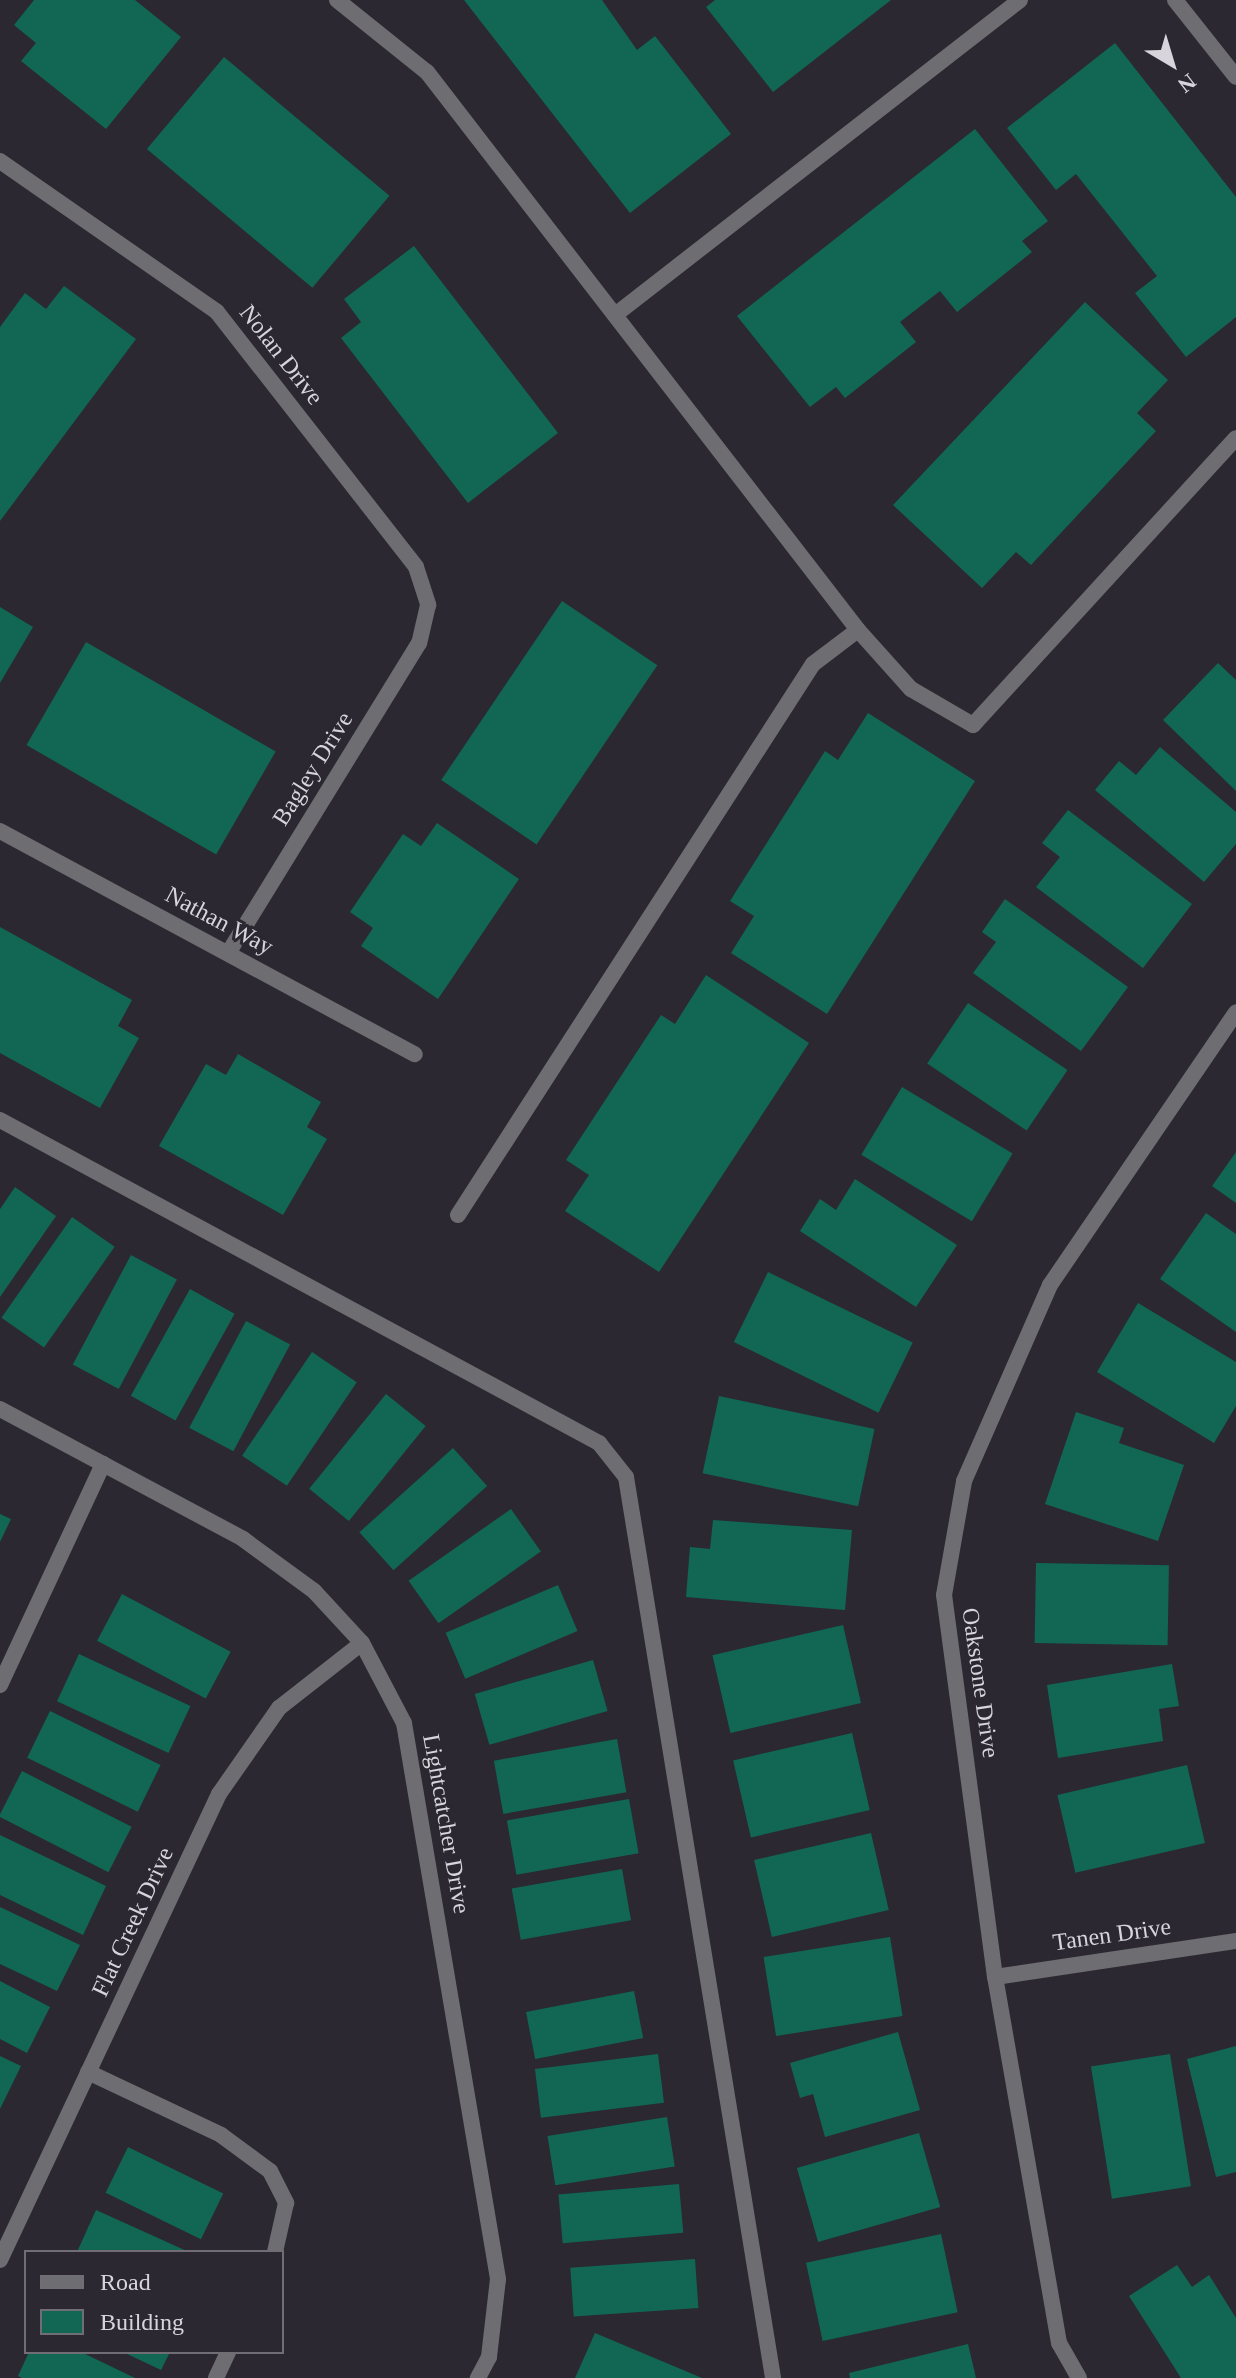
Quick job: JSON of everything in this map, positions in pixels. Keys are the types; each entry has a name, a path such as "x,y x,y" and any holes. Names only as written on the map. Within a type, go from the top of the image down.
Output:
{"street":[{"path":"337,0 427,72 858,630 911,689 973,725 1236,438"},
{"path":"615,315 1020,0"},
{"path":"1175,0 1236,77"},
{"name":"Nolan Drive","path":"1,163 217,312 416,567 428,605"},
{"name":"Bagley Drive","path":"228,953 419,643 428,605"},
{"path":"458,1215 813,664 858,630"},
{"name":"Nathan Way","path":"0,831 415,1054"},
{"name":"Oakstone Drive","path":"1079,2378 1059,2343 995,1977 944,1595 964,1481 1050,1285 1236,1012"},
{"path":"0,1120 599,1443 626,1477 773,2378"},
{"name":"Lightcatcher Drive","path":"0,1409 243,1539 314,1591 362,1643 404,1723 498,2279 489,2357 478,2378"},
{"path":"0,1685 103,1464"},
{"name":"Flat Creek Drive","path":"0,2260 219,1794 279,1708 362,1643"},
{"name":"Tanen Drive","path":"995,1977 1236,1941"},
{"path":"88,2072 221,2135 270,2171 286,2203 275,2250"},
{"path":"216,2378 227,2354"}],"building":[{"path":"34,0 135,0 181,37 106,129 21,61 36,43 14,25"},
{"path":"464,0 602,0 637,50 655,36 731,134 630,213"},
{"path":"715,0 891,0 773,92 706,7"},
{"path":"1115,43 1236,197 1236,317 1186,357 1135,293 1157,276 1076,174 1056,190 1007,128"},
{"path":"224,57 389,196 312,288 147,149"},
{"path":"975,129 1048,221 1022,241 1032,252 957,312 940,291 900,322 916,342 845,398 836,387 810,407 737,316"},
{"path":"414,246 558,433 468,503 341,338 361,322 344,299"},
{"path":"64,286 136,339 0,521 0,327 25,293 46,309"},
{"path":"1085,302 1168,380 1137,413 1156,431 1031,565 1016,552 982,588 893,505"},
{"path":"562,601 657,665 537,844 441,780"},
{"path":"0,607 33,627 0,683"},
{"path":"86,642 276,752 216,855 26,745"},
{"path":"1218,663 1236,680 1236,791 1163,720"},
{"path":"868,713 975,781 827,1014 731,953 754,916 730,901 825,751 838,760"},
{"path":"1160,747 1236,812 1236,844 1204,882 1095,790 1119,761 1136,775"},
{"path":"1068,810 1192,904 1143,968 1036,887 1060,857 1042,843"},
{"path":"437,823 519,879 438,999 361,946 373,928 350,912 403,834 421,846"},
{"path":"1005,899 1128,987 1081,1051 973,973 996,942 982,932"},
{"path":"0,927 132,1000 118,1026 139,1038 100,1108 0,1053"},
{"path":"706,975 809,1043 659,1272 565,1211 589,1175 566,1160 661,1015 675,1024"},
{"path":"968,1003 1067,1070 1027,1131 927,1064"},
{"path":"238,1054 321,1102 307,1127 327,1139 283,1215 159,1146 206,1064 226,1075"},
{"path":"902,1087 1013,1153 972,1221 861,1155"},
{"path":"1236,1152 1236,1203 1212,1186"},
{"path":"855,1179 957,1245 916,1307 800,1231 820,1199 836,1210"},
{"path":"15,1187 56,1216 0,1297 0,1209"},
{"path":"1206,1213 1236,1234 1236,1332 1160,1279"},
{"path":"72,1217 115,1247 44,1348 1,1318"},
{"path":"131,1255 177,1279 119,1389 73,1364"},
{"path":"768,1272 913,1343 879,1413 734,1342"},
{"path":"190,1289 235,1314 175,1420 131,1396"},
{"path":"1138,1303 1236,1362 1236,1406 1214,1443 1097,1372"},
{"path":"246,1321 290,1344 233,1451 189,1428"},
{"path":"312,1352 357,1382 287,1486 242,1456"},
{"path":"386,1394 426,1426 349,1521 309,1489"},
{"path":"719,1396 875,1429 858,1506 703,1473"},
{"path":"1076,1412 1124,1428 1119,1443 1184,1465 1158,1541 1045,1504"},
{"path":"453,1448 487,1486 393,1570 359,1532"},
{"path":"511,1509 541,1552 438,1623 409,1581"},
{"path":"0,1514 11,1519 0,1542"},
{"path":"713,1520 852,1530 845,1610 686,1597 690,1547 710,1549"},
{"path":"1036,1563 1169,1565 1168,1645 1035,1643"},
{"path":"558,1585 578,1631 465,1679 446,1633"},
{"path":"122,1594 231,1652 206,1699 97,1641"},
{"path":"843,1625 861,1703 730,1733 712,1655"},
{"path":"79,1654 190,1706 168,1753 57,1701"},
{"path":"593,1660 608,1711 489,1745 475,1694"},
{"path":"1172,1664 1179,1706 1159,1709 1163,1741 1058,1758 1047,1685"},
{"path":"50,1711 161,1765 138,1812 27,1758"},
{"path":"852,1733 870,1810 751,1837 733,1760"},
{"path":"617,1739 626,1792 503,1814 494,1761"},
{"path":"1187,1765 1205,1843 1075,1873 1057,1795"},
{"path":"22,1771 132,1827 108,1872 0,1817"},
{"path":"629,1799 639,1853 516,1875 507,1821"},
{"path":"871,1833 889,1910 772,1937 754,1860"},
{"path":"0,1835 106,1886 83,1935 0,1895"},
{"path":"622,1869 631,1920 521,1940 512,1888"},
{"path":"0,1907 80,1945 57,1991 0,1964"},
{"path":"890,1937 903,2016 776,2036 764,1957"},
{"path":"0,1981 50,2007 27,2053 0,2039"},
{"path":"634,1991 643,2038 535,2059 526,2012"},
{"path":"898,2032 920,2110 825,2137 813,2094 800,2098 790,2063"},
{"path":"1236,2046 1236,2172 1216,2177 1187,2059"},
{"path":"658,2054 664,2103 541,2118 535,2069"},
{"path":"1170,2054 1191,2186 1112,2199 1091,2067"},
{"path":"0,2056 21,2066 0,2109"},
{"path":"667,2117 675,2166 555,2185 547,2136"},
{"path":"919,2133 940,2207 818,2242 797,2168"},
{"path":"128,2147 223,2193 201,2239 106,2193"},
{"path":"679,2184 683,2233 563,2243 558,2195"},
{"path":"96,2210 185,2250 78,2250"},
{"path":"941,2234 958,2312 823,2341 806,2263"},
{"path":"695,2259 698,2308 574,2317 570,2268"},
{"path":"1177,2265 1192,2287 1209,2275 1236,2318 1236,2378 1181,2378 1129,2296"},
{"path":"595,2333 702,2378 575,2378"},
{"path":"968,2344 976,2378 850,2378 849,2373"},
{"path":"28,2354 85,2354 135,2378 22,2378 18,2376"},
{"path":"127,2354 169,2354 161,2370"}]}
